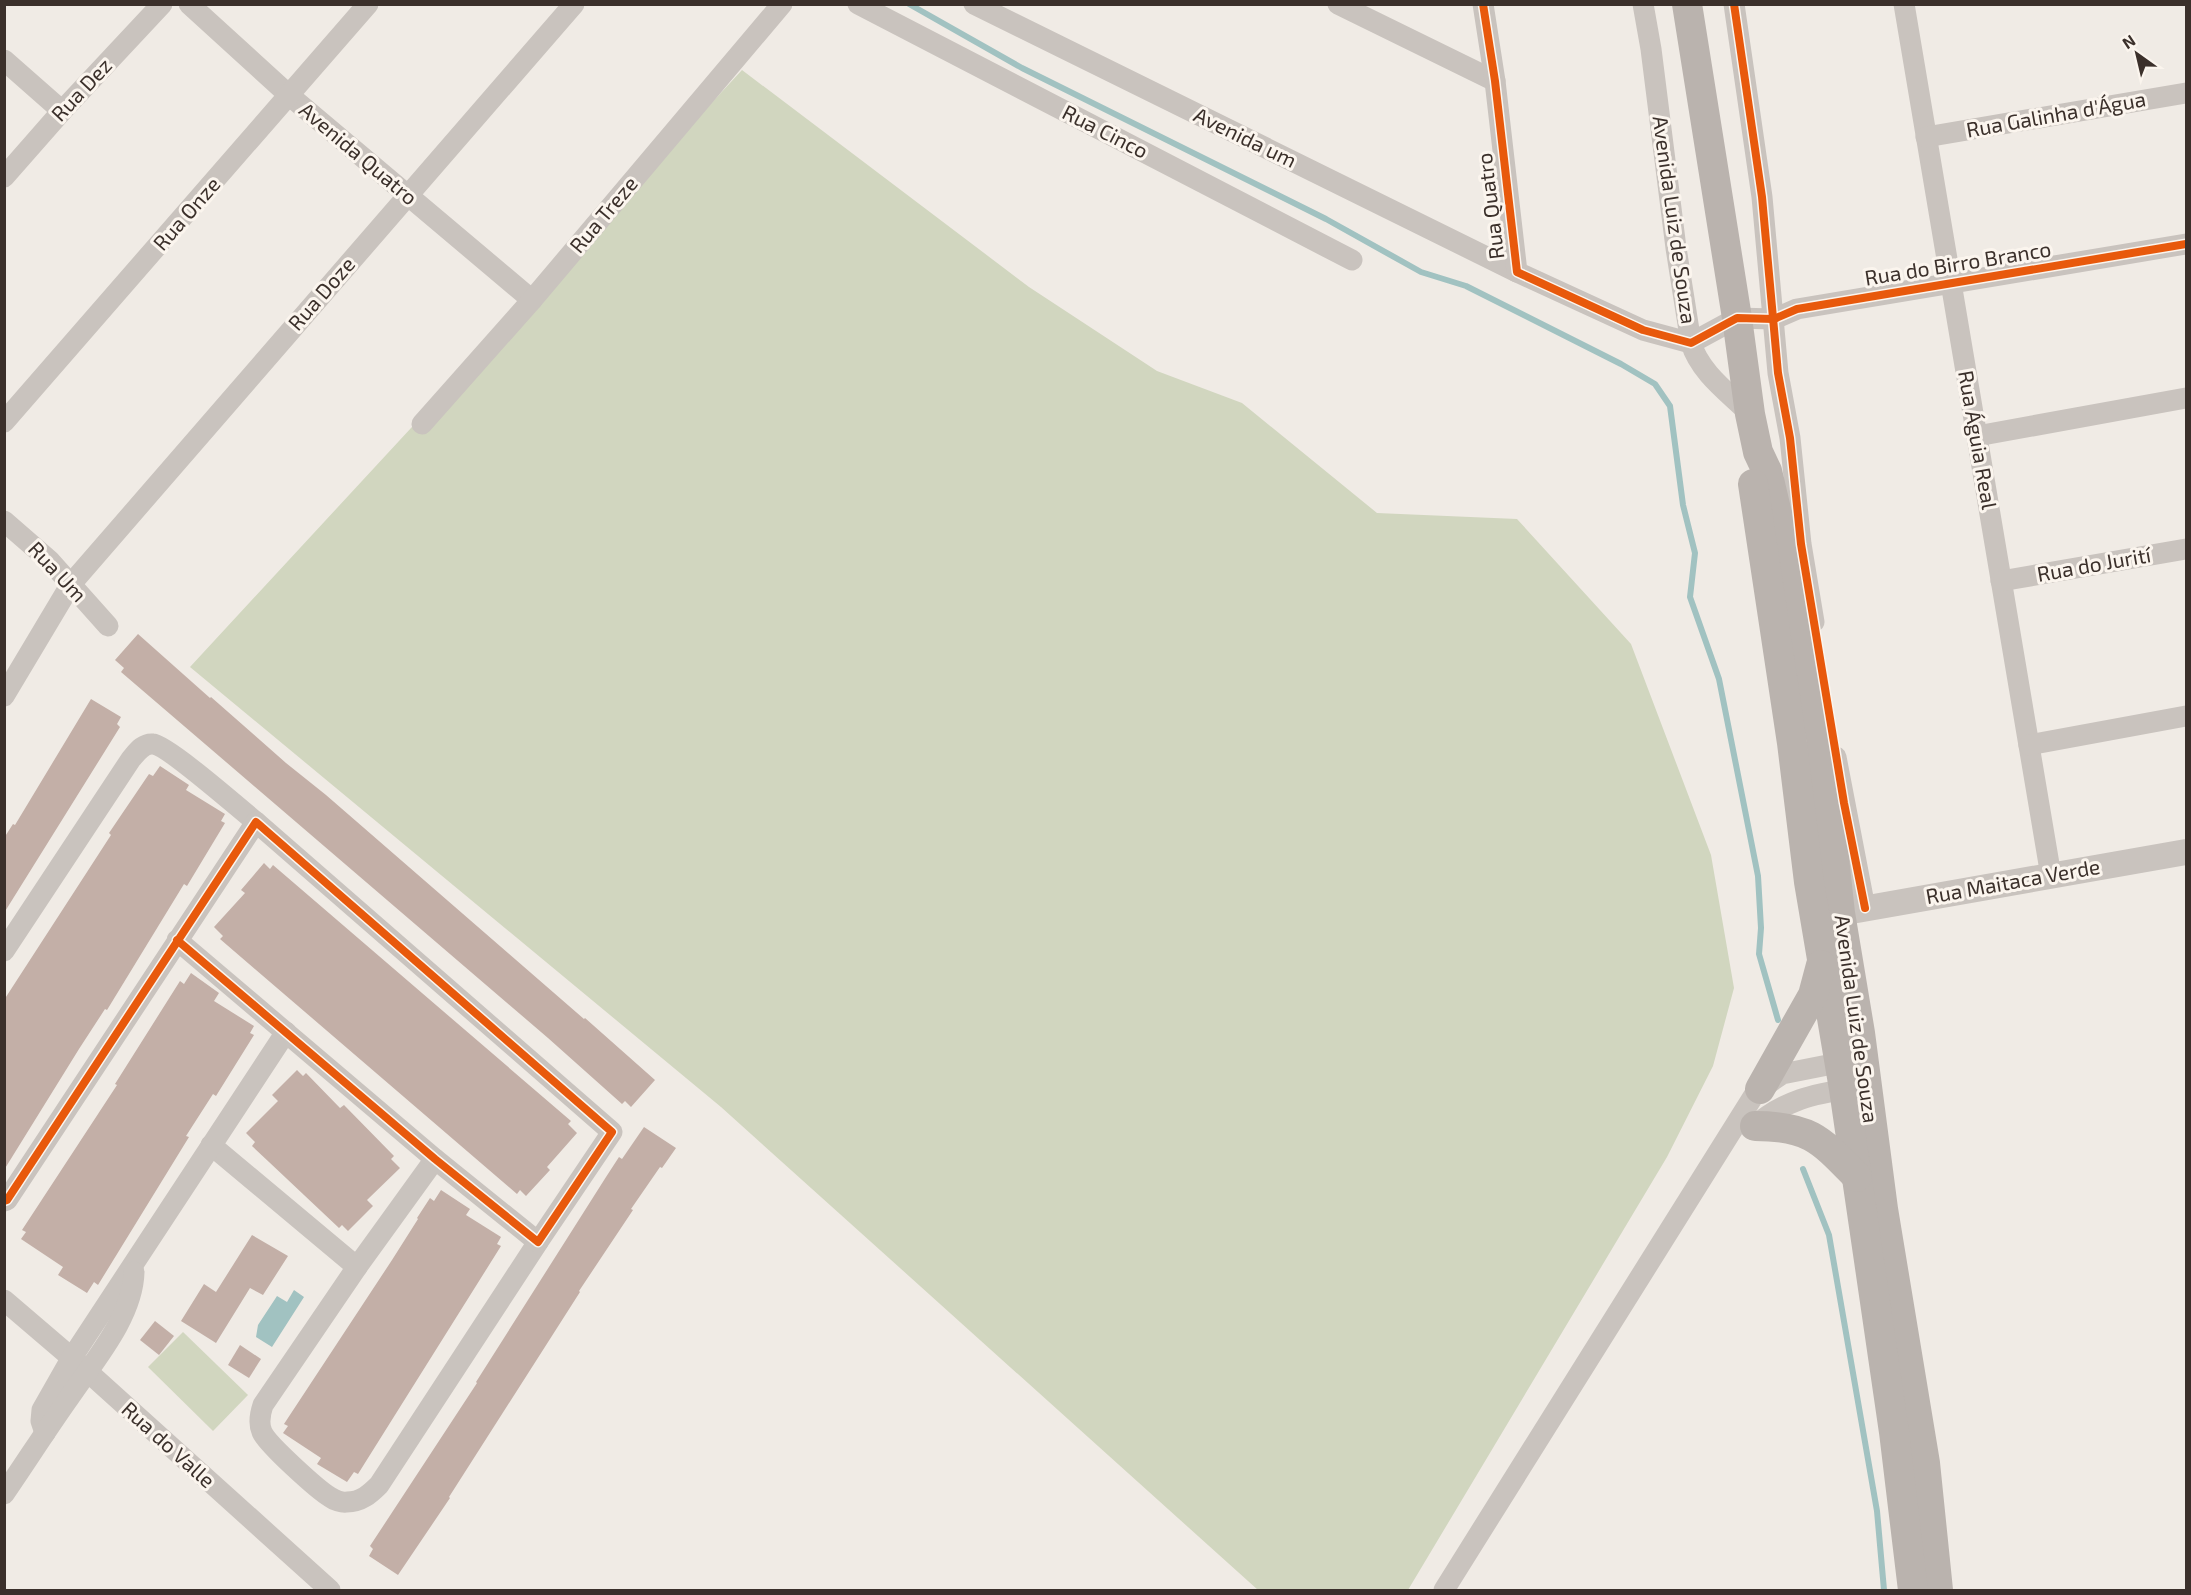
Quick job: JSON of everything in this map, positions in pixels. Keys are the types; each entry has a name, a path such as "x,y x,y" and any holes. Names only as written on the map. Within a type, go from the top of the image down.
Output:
{"main road":[{"name":"Avenida Luiz de Souza","path":"1687,4 1750,414 1758,452 1767,471 1808,656 1852,910 1853,1074 1857,1177 1894,1432 1913,1590"},
{"name":"Avenida Luiz de Souza","path":"1758,452 1753,475 1756,504 1792,743 1809,882 1823,957 1853,1074 1883,1209 1925,1463 1938,1590"},
{"path":"1760,1089 1813,995 1823,957"},
{"path":"1755,1126 1789,1128 1815,1137 1824,1143 1857,1177"}],"street":[{"name":"Rua Dez","path":"4,177 162,4"},
{"name":"Avenida Quatro","path":"189,4 290,96 531,300"},
{"name":"Rua Onze","path":"4,422 368,4"},
{"name":"Rua Doze","path":"4,696 71,584 574,4"},
{"name":"Rua Treze","path":"422,424 531,300 782,4"},
{"name":"Rua Cinco","path":"858,4 1352,260"},
{"name":"Avenida um","path":"974,4 1000,10 1516,272"},
{"path":"1338,4 1495,81"},
{"name":"Rua Quatro","path":"1483,4 1495,81 1516,272 1643,330 1691,343"},
{"name":"Avenida Luiz de Souza","path":"1643,4 1691,343 1696,356 1711,376 1750,414"},
{"path":"1734,4 1762,197 1779,373 1790,438 1801,544 1844,803 1852,910"},
{"name":"Rua Águia Real","path":"1904,4 2051,876"},
{"path":"4,60 62,111"},
{"name":"Rua Galinha d'Água","path":"1926,137 2187,93"},
{"name":"Rua do Birro Branco","path":"1737,318 1774,318 1797,309 2187,244"},
{"path":"1691,343 1737,318"},
{"path":"1977,436 2187,398"},
{"name":"Rua Um","path":"4,521 50,561 108,626"},
{"name":"Rua do Jurití","path":"2001,581 2187,549"},
{"path":"2029,745 2187,716"},
{"path":"4,951 131,759 142,746 154,744 171,753 256,822 612,1132 379,1485 369,1496 345,1503 330,1497 269,1444 261,1432 259,1421 262,1405 435,1159"},
{"path":"4,1201 256,822"},
{"name":"Rua Maitaca Verde","path":"1852,910 2187,852"},
{"path":"177,940 435,1159 538,1242"},
{"path":"4,1494 45,1433 79,1365 105,1346 127,1306 134,1286 134,1265 286,1032"},
{"path":"1444,1590 1669,1233 1739,1116 1760,1089 1782,1074 1853,1074"},
{"path":"1696,1186 1755,1126 1779,1108 1853,1074"},
{"path":"211,1145 357,1267"},
{"name":"Rua do Valle","path":"4,1300 330,1590"}],"green space":[{"path":"742,70 1029,287 1157,371 1242,403 1377,513 1517,519 1631,644 1711,855 1734,988 1713,1066 1667,1157 1408,1590 1258,1590 721,1107 190,667"},
{"path":"183,1332 248,1395 213,1431 148,1367"}],"water":[{"path":"294,1290 304,1297 272,1347 256,1337 258,1325 277,1296 287,1302"}],"building":[{"path":"138,634 655,1080 631,1107 625,1101 622,1104 121,672 124,668 115,660"},
{"path":"91,699 121,717 117,724 120,727 4,913 4,838 13,824 15,825"},
{"path":"160,766 189,785 186,790 225,814 221,821 225,823 187,886 184,884 107,1010 105,1009 79,1049 4,1170 4,1000 111,835 109,833 149,774 153,776"},
{"path":"264,863 270,869 273,865 571,1121 568,1124 577,1133 547,1167 550,1170 526,1196 520,1190 517,1194 220,939 223,936 214,927 245,893 241,890"},
{"path":"191,973 219,993 214,1001 254,1026 250,1033 254,1035 216,1096 213,1094 186,1136 189,1137 98,1285 94,1282 87,1293 58,1275 63,1267 21,1239 26,1232 22,1230 117,1085 115,1084 180,981 184,984"},
{"path":"297,1070 303,1076 306,1073 340,1108 344,1105 394,1156 391,1159 400,1168 367,1200 373,1206 348,1231 342,1225 339,1228 252,1146 255,1142 246,1133 278,1101 272,1095"},
{"path":"644,1127 676,1148 631,1209 633,1210 579,1291 450,1498 398,1575 369,1556 373,1549 370,1546 477,1383 619,1157 622,1159"},
{"path":"441,1190 470,1209 466,1215 501,1237 497,1244 501,1246 358,1474 354,1472 347,1482 317,1464 321,1458 283,1433 288,1426 284,1424 430,1198 434,1201"},
{"path":"252,1235 288,1256 263,1295 250,1288 216,1343 181,1321 204,1284 216,1292"},
{"path":"155,1321 174,1336 159,1355 140,1340"},
{"path":"240,1345 261,1359 249,1378 228,1365"}],"waterway":[{"path":"909,4 1022,68 1326,219 1421,272 1466,286 1621,364 1655,384 1670,406 1683,505 1695,553 1690,597 1719,679 1758,876 1761,928 1759,954 1778,1020"},
{"path":"1803,1169 1829,1235 1877,1511 1884,1590"}],"cycle path":[{"path":"1483,4 1495,81 1517,272 1643,330 1691,343 1737,318 1774,319 1797,309 2186,244"},
{"path":"1734,4 1762,197 1778,373 1790,438 1801,544 1844,803 1865,908"},
{"path":"4,1201 7,1200 256,822 612,1132 538,1242 435,1159 177,940"}]}
